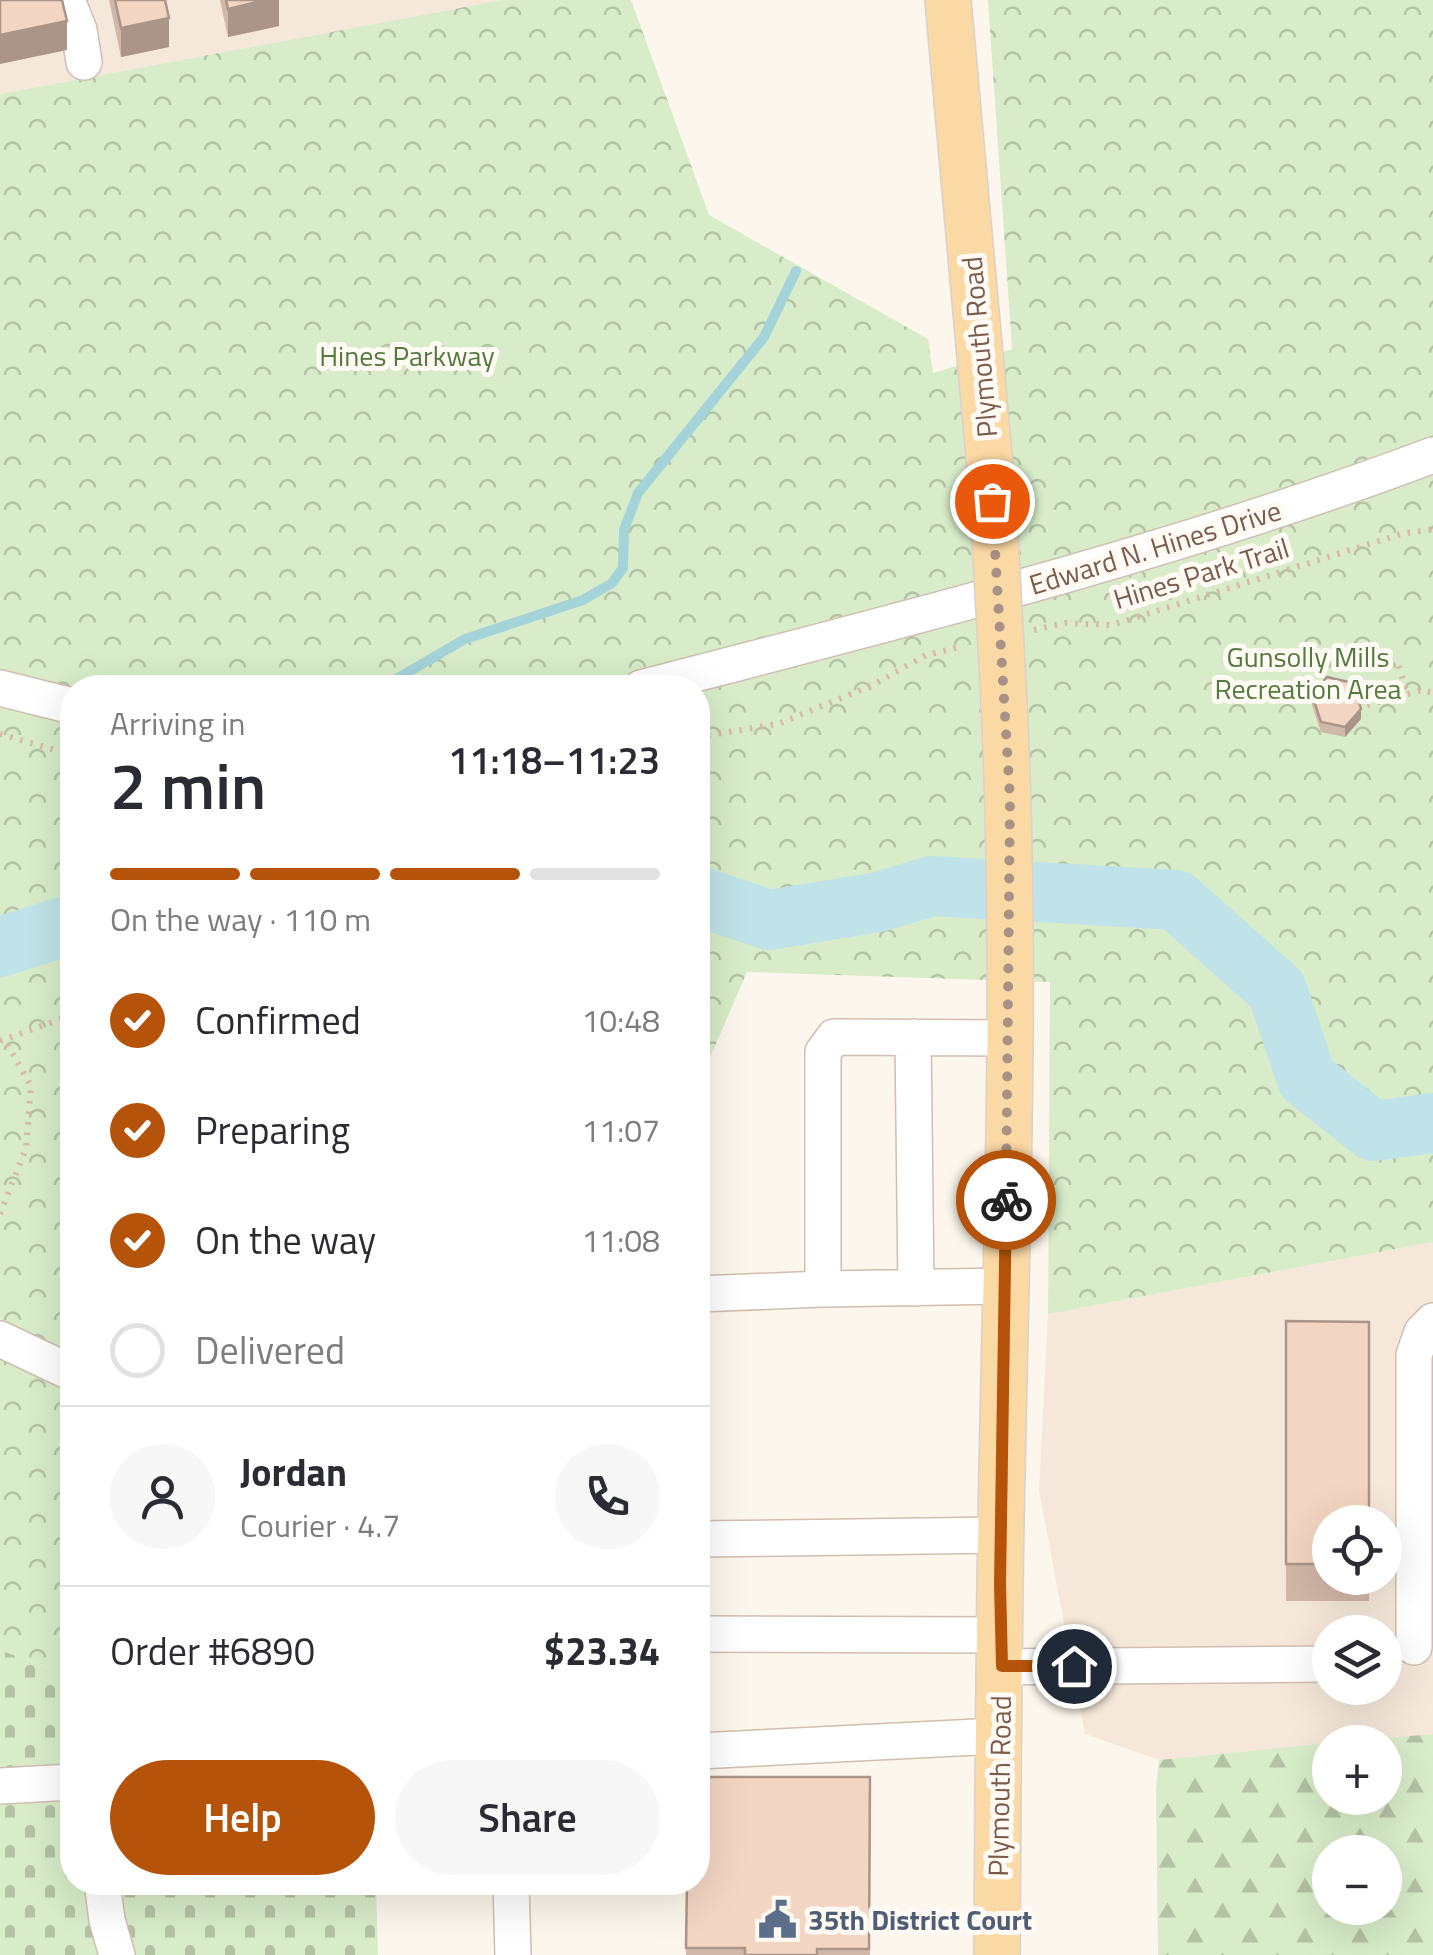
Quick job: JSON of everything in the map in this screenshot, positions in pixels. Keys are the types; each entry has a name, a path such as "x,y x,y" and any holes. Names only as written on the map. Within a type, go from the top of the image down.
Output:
{"main road":[{"name":"Plymouth Road","path":"948,0 992,501 1010,798 997,1955"}],"street":[{"path":"67,0 79,30 84,62"},
{"name":"Edward N. Hines Drive","path":"690,675 1062,578 1374,478 1433,455"},
{"path":"0,688 60,703"},
{"path":"822,1289 823,1052 834,1037 913,1038 1009,1021"},
{"path":"913,1038 916,1288"},
{"path":"710,1294 1005,1286"},
{"path":"1410,1651 1414,1356 1422,1332 1433,1322"},
{"path":"0,1339 60,1367"},
{"path":"710,1539 1000,1535"},
{"path":"710,1635 1312,1663"},
{"path":"710,1756 734,1765 839,1744 997,1736"},
{"path":"839,1744 840,1779"},
{"path":"0,1786 60,1783"},
{"path":"104,1895 117,1955"},
{"path":"511,1895 513,1955"}],"path":[{"name":"Hines Park Trail","path":"1030,631 1065,623 1112,625 1401,534 1433,529"},
{"path":"710,735 778,724 873,685 926,655 978,643"},
{"path":"1399,666 1408,694"},
{"path":"1357,708 1422,690 1433,693"},
{"path":"0,734 60,752"},
{"path":"0,1214 26,1148 31,1086 2,1040 60,1019"}],"shaded area":[{"path":"0,0 502,0 0,94"},
{"path":"1433,1242 1433,1734 1402,1737 1402,1725 1312,1725 1312,1745 1159,1760 1085,1734 1039,1491 1048,1314"}],"green space":[{"name":"Hines Parkway","path":"502,0 631,0 709,215 928,339 933,373 1012,349 988,0 1433,0 1433,1242 1048,1314 1050,982 747,972 710,1057 710,675 60,675 60,1672 0,1650 0,94"},
{"path":"0,1650 60,1672 60,1895 376,1895 378,1955 0,1955"},
{"path":"1433,1734 1433,1955 1158,1955 1159,1760 1312,1745 1312,1815 1402,1815 1402,1737"}],"building":[{"path":"0,0 62,0 67,21 0,35"},
{"path":"115,0 165,0 169,18 121,28"},
{"path":"226,0 266,0 228,9"},
{"path":"1327,677 1353,683 1361,709 1345,727 1321,722 1312,695"},
{"path":"1286,1321 1369,1322 1369,1505 1312,1505 1312,1564 1286,1564"},
{"name":"35th District Court","path":"710,1777 870,1777 869,1949 817,1949 817,1955 745,1955 745,1948 686,1948 687,1895 710,1895"}],"waterway":[{"path":"403,675 465,639 583,600 612,583 623,568 624,530 638,493 764,337 796,271"},
{"path":"710,900 769,920 878,902 932,886 1176,900 1277,990 1307,1079 1373,1131 1433,1123"},
{"path":"0,947 60,928"}],"way so far":[{"path":"992,501 1010,798 1006,1200"}],"place":[{"name":"35th District Court","path":"778,1919"}],"route":[{"path":"1006,1200 1002,1666 1074,1666"}],"park label":[{"name":"Gunsolly Mills Recreation Area","path":"1308,672"}]}
